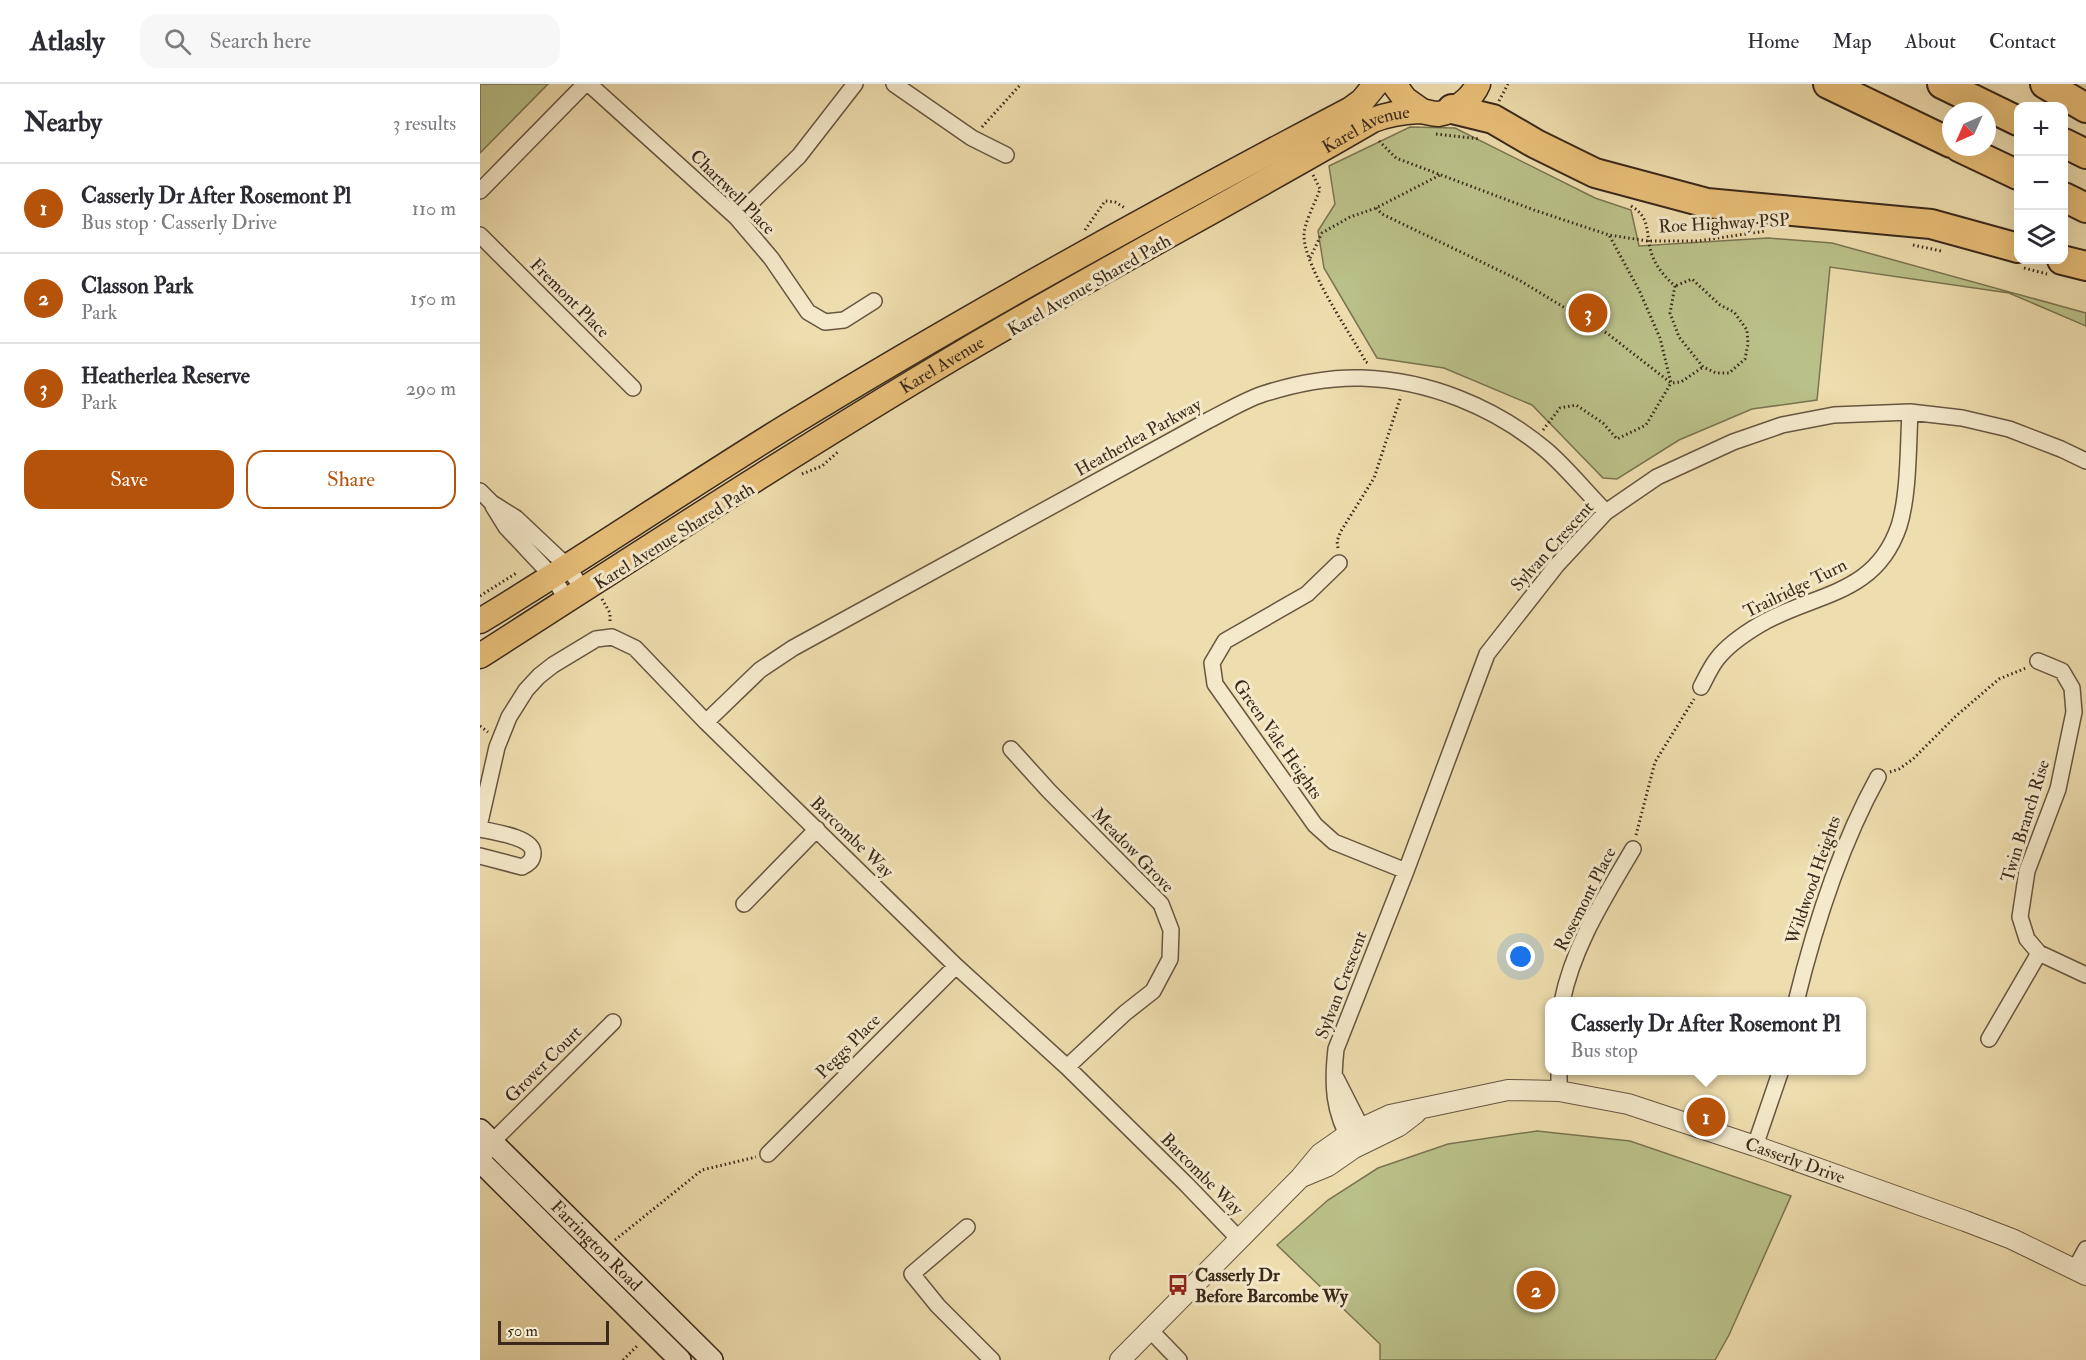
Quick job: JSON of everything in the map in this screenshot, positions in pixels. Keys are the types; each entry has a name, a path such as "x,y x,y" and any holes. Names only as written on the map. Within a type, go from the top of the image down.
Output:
{"highway":[{"path":"1828,84 1942,139"},
{"path":"1942,84 2014,119"},
{"path":"2045,84 2086,108"},
{"path":"1452,109 1493,119 1536,144 1595,172 1707,203 1931,224 2014,256"},
{"path":"2068,145 2086,154"},
{"path":"1978,156 2014,174"},
{"path":"2068,199 2086,208"},
{"path":"2057,268 2086,266"}],"main road":[{"name":"Karel Avenue","path":"480,621 789,425 1005,296 1351,108 1362,101 1376,84"},
{"name":"Karel Avenue","path":"1394,84 1405,99 1422,111"},
{"path":"1452,109 1470,96 1478,84"},
{"name":"Karel Avenue","path":"480,656 584,596 832,443 1013,323 1148,246 1276,177 1373,120 1388,114 1422,111 1438,114 1452,109"},
{"path":"721,468 749,464 811,426 832,443"},
{"name":"Farrington Road","path":"486,1136 712,1360"},
{"name":"Farrington Road","path":"481,1162 680,1360"}],"street":[{"path":"480,191 587,84"},
{"name":"Chartwell Place","path":"587,84 736,217 771,258 808,312 825,322 844,320 874,301"},
{"path":"736,217 799,156 855,84"},
{"path":"894,84 972,138 1006,155"},
{"name":"Fremont Place","path":"480,235 633,388"},
{"name":"Heatherlea Parkway","path":"706,722 760,670 793,648 1209,420 1261,395 1311,382 1361,378 1406,383 1468,401 1509,422 1547,451 1606,512"},
{"name":"Sylvan Crescent","path":"1358,1138 1334,1100 1333,1073 1336,1049 1407,871 1487,654 1556,566 1606,512 1657,477 1733,441 1782,425 1834,415 1910,412 1962,418 2010,429 2086,461"},
{"name":"Trailridge Turn","path":"1701,687 1717,659 1736,641 1759,625 1834,594 1854,583 1875,566 1890,545 1899,526 1904,505 1910,412"},
{"path":"480,491 492,503 506,527 560,572 584,596"},
{"name":"Green Vale Heights","path":"1339,563 1307,594 1225,641 1212,663 1215,684 1315,825 1334,842 1407,871"},
{"path":"480,822 497,747 509,717 526,690 553,665 596,639 612,637"},
{"name":"Barcombe Way","path":"612,637 635,648 706,722 956,966 1068,1067 1239,1239"},
{"name":"Twin Branch Rise","path":"2038,661 2062,671 2072,688 2074,712 2058,789 2027,871 2020,917 2027,939 2039,953"},
{"name":"Meadow Grove","path":"1011,749 1049,791 1161,904 1171,930 1170,959 1153,991 1125,1013 1068,1067"},
{"name":"Wildwood Heights","path":"1797,997 1810,944 1837,869 1857,816 1878,777"},
{"path":"480,829 526,841 532,847 534,855 530,863 522,867 480,856"},
{"path":"744,903 817,829"},
{"name":"Rosemont Place","path":"1563,997 1566,982 1582,940 1633,849"},
{"path":"1989,1039 2039,953 2086,975"},
{"name":"Peggs Place","path":"768,1154 956,966"},
{"name":"Grover Court","path":"481,1162 485,1153 486,1136 613,1022"},
{"path":"1559,1075 1559,1091"},
{"path":"1755,1146 1780,1075"},
{"name":"Casserly Drive","path":"1120,1360 1300,1178 1328,1166 1358,1138 1399,1126 1423,1108 1508,1090 1559,1091 1628,1104 1755,1146 1965,1221 2012,1239 2081,1272"},
{"path":"967,1227 912,1274 938,1306 992,1360"},
{"path":"2081,1272 2086,1249"},
{"path":"1150,1330 1179,1360"}],"path":[{"path":"972,138 1021,84"},
{"path":"1432,134 1486,140"},
{"path":"1371,141 1380,135"},
{"name":"Roe Highway PSP","path":"1379,141 1396,158 1533,210 1609,235 1648,240 1698,241 1772,230"},
{"path":"1304,181 1313,175 1320,189 1304,236 1317,278 1366,362 1377,368"},
{"path":"1310,258 1322,233 1350,217 1376,208 1440,175"},
{"path":"1376,208 1382,214 1519,280 1608,334 1671,383 1682,382 1703,367"},
{"path":"1534,441 1560,408 1576,405 1603,423 1617,439 1646,425 1671,383 1656,328 1639,290 1609,235"},
{"path":"1648,240 1653,258 1661,272 1675,286"},
{"path":"1912,245 1945,251"},
{"path":"2042,264 2057,268"},
{"path":"1692,279 1720,305 1734,312 1747,330 1748,344 1745,359 1729,373 1716,373 1703,367 1679,337 1670,312 1675,286 1692,279"},
{"path":"1339,563 1337,541 1347,520 1374,478 1406,383"},
{"path":"795,476 822,466 832,443"},
{"path":"480,596 518,572"},
{"path":"584,596 610,613 612,637"},
{"path":"1878,777 1899,769 1913,759 1956,716 2000,679 2018,673 2038,661"},
{"path":"1633,849 1655,762 1701,687"},
{"path":"614,1242 702,1170 768,1154"},
{"path":"623,1360 637,1346"}],"green space":[{"path":"480,84 548,84 480,153"},
{"path":"1410,127 1455,128 1595,198 1631,210 1639,246 1768,238 1832,243 2086,313 2086,326 2009,293 1830,267 1817,400 1752,409 1679,440 1617,479 1603,478 1532,405 1444,368 1377,358 1324,268 1318,231 1335,204 1329,166"},
{"path":"1537,1131 1630,1141 1791,1196 1729,1335 1715,1360 1380,1360 1380,1344 1277,1245 1328,1200 1378,1168 1448,1144"}],"place":[{"name":"Heatherlea Reserve","path":"1588,313"},
{"name":"Casserly Dr After Rosemont Pl","path":"1706,1117"},
{"name":"Casserly Dr Before Barcombe Wy","path":"1178,1285"},
{"name":"Classon Park","path":"1536,1290"}]}
